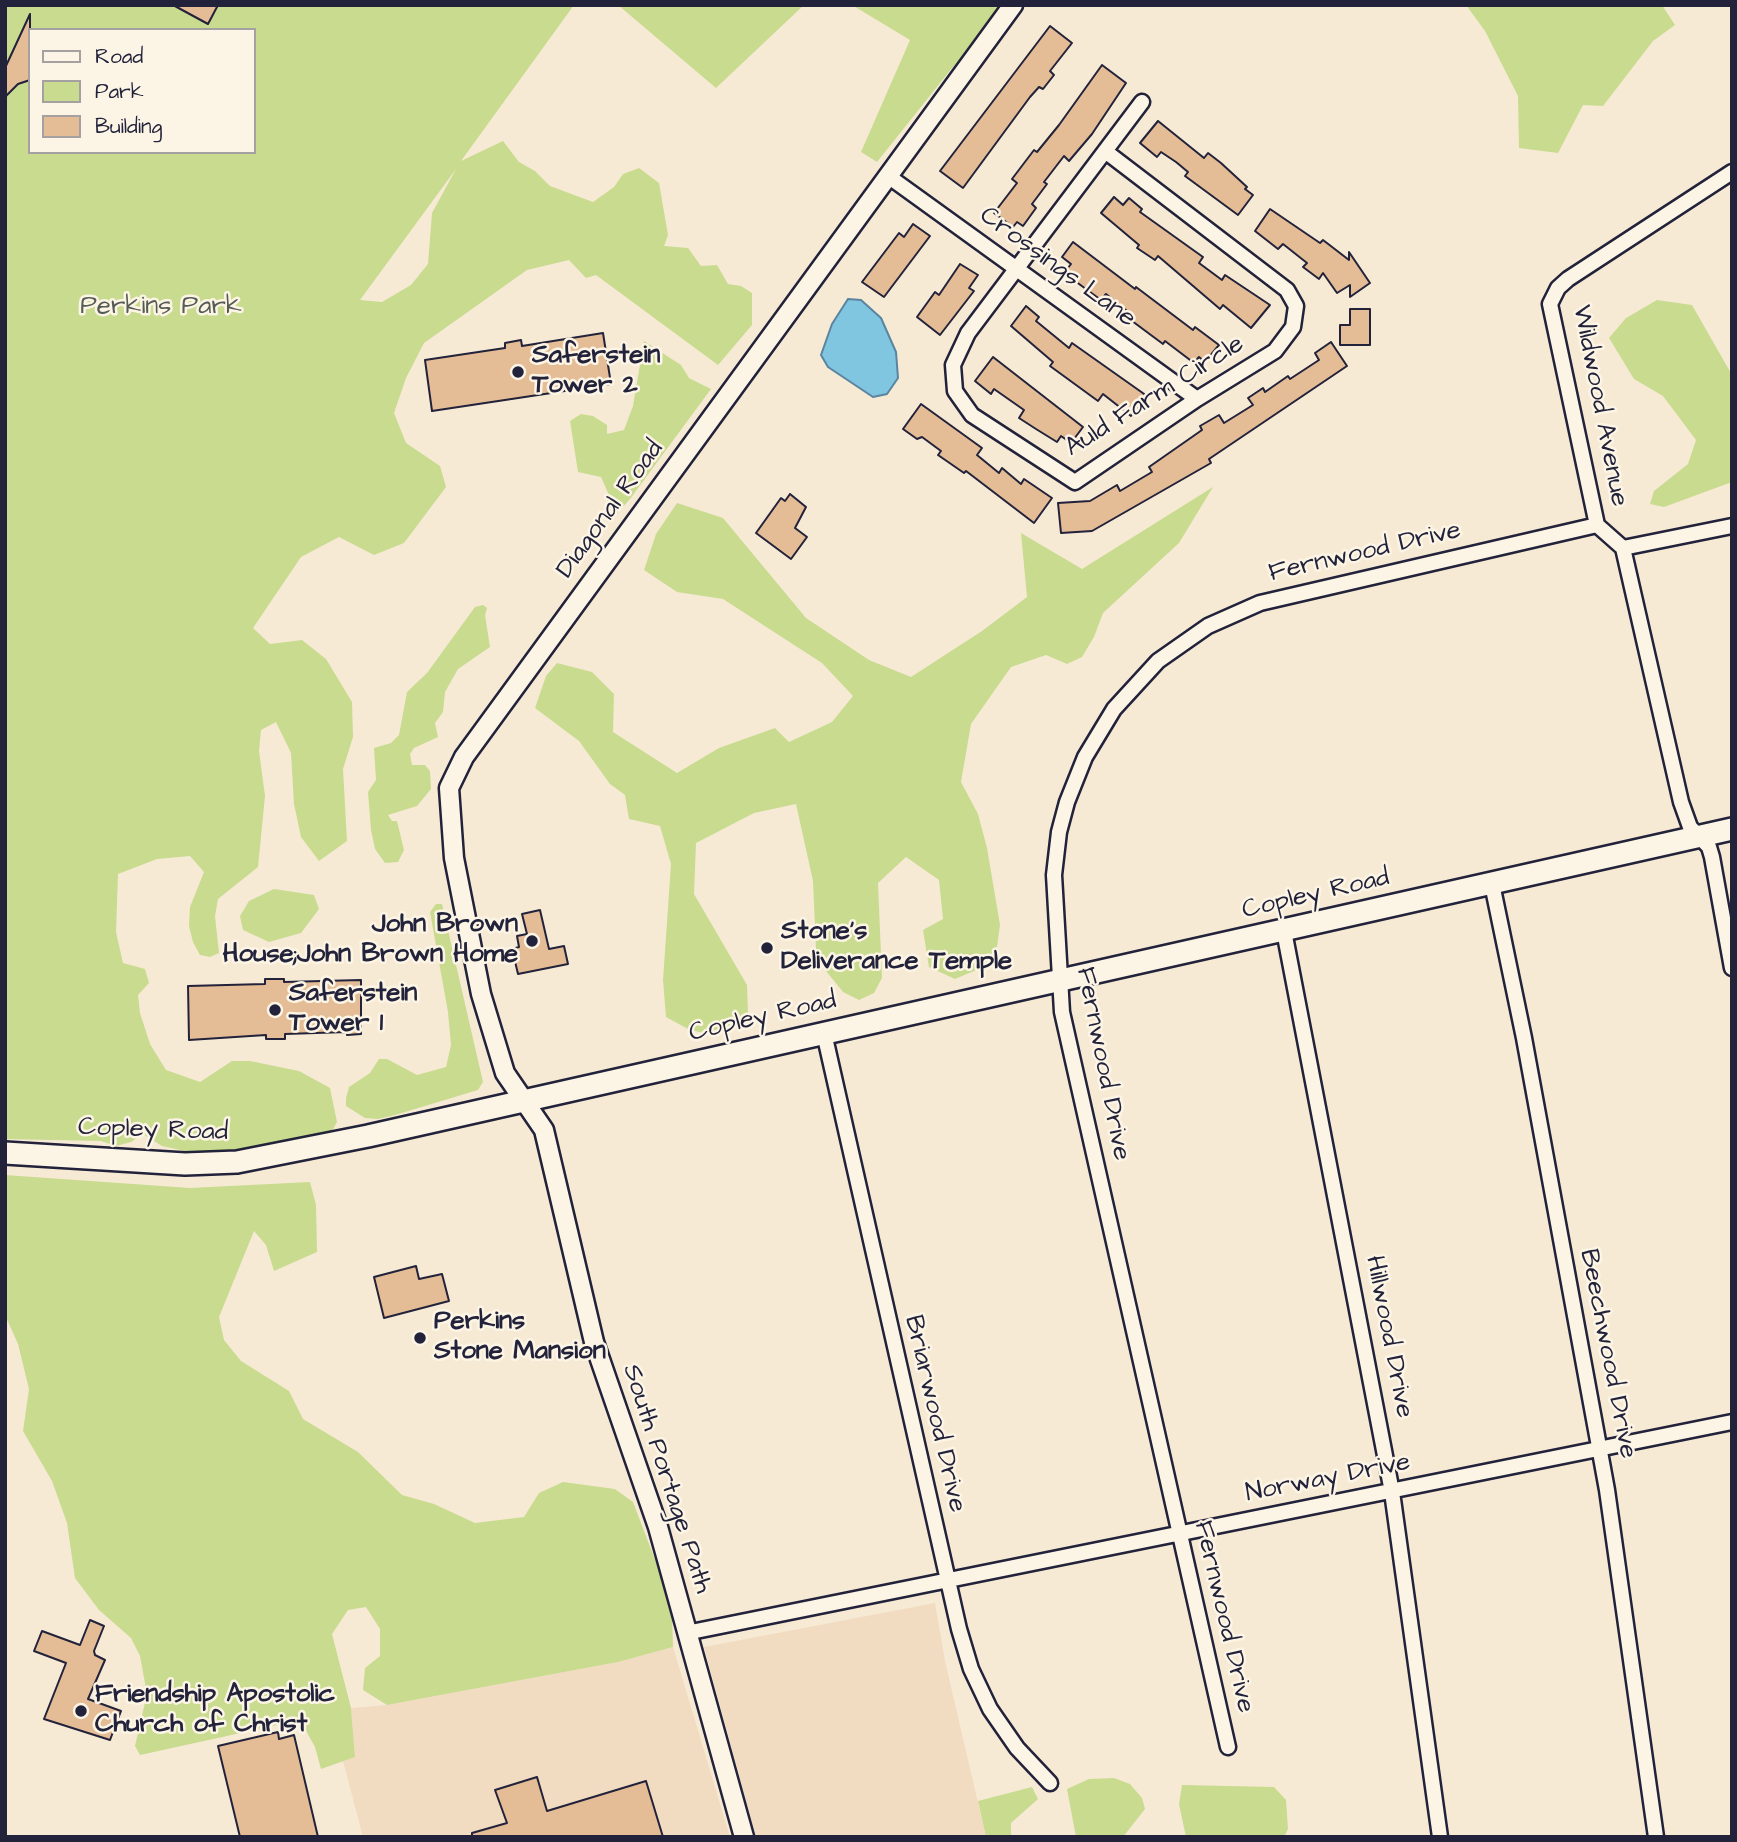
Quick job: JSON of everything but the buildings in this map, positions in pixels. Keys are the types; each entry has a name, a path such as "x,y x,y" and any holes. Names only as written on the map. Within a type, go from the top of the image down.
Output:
{"main road":[{"name":"Copley Road","path":"5,1153 155,1163 237,1162 1059,982 1732,830"}],"street":[{"name":"Diagonal Road","path":"523,1101 505,1073 481,994 463,913 448,802 454,773 1013,5"},
{"name":"Auld Farm Circle","path":"1105,151 1287,290 1296,306 1293,327 1275,351 1197,399 1076,482 972,415 955,391 953,365 968,333 1016,268 1142,102"},
{"name":"Wildwood Avenue","path":"1623,548 1597,525 1550,304 1558,288 1568,279 1732,172"},
{"name":"Crossings Lane","path":"888,176 1197,399"},
{"name":"Fernwood Drive","path":"1227,1747 1065,1026 1059,982 1054,875 1059,832 1067,802 1085,757 1102,725 1158,661 1208,626 1260,603 1597,525"},
{"path":"1732,526 1623,548 1681,802 1690,827 1700,837 1712,858 1732,968"},
{"name":"Beechwood Drive","path":"1492,884 1524,1038 1600,1450 1656,1837"},
{"name":"Hillwood Drive","path":"1284,931 1392,1492 1440,1837"},
{"name":"Briarwood Drive","path":"824,1033 946,1580 971,1669 990,1709 1017,1748 1050,1783"},
{"name":"South Portage Path","path":"523,1101 544,1130 594,1342 658,1527 744,1837"},
{"name":"Norway Drive","path":"686,1633 1732,1422"}],"shaded area":[{"path":"935,1603 945,1661 986,1837 756,1837 704,1647"},
{"path":"673,1647 730,1837 363,1837 343,1761 355,1757 351,1708 387,1705 618,1662"}],"green space":[{"name":"Perkins Park","path":"5,5 574,5 461,161 503,141 519,162 535,171 550,186 593,202 614,187 623,174 639,168 659,183 668,235 664,246 688,248 701,266 717,265 728,284 741,286 752,293 752,325 718,365 596,275 586,278 569,260 527,270 424,343 406,378 394,413 406,443 440,466 446,487 404,543 374,555 339,537 301,557 253,628 270,644 302,640 326,659 352,702 353,737 343,769 347,841 319,861 301,837 294,804 291,753 276,722 261,730 259,751 265,796 258,867 218,899 215,916 219,953 210,957 200,955 193,942 189,926 190,907 204,872 190,856 157,859 118,874 116,932 123,963 145,969 149,983 138,995 140,1013 150,1044 166,1070 200,1082 232,1061 250,1061 299,1071 330,1088 337,1122 332,1131 219,1153 198,1154 162,1146 143,1134 131,1142 116,1146 101,1141 5,1139","holes":["456,169 432,213 428,264 411,285 382,302 360,300"]},
{"path":"618,5 804,5 716,88"},
{"path":"852,5 1010,5 952,68 877,162 861,152 910,40"},
{"path":"1466,5 1662,5 1675,25 1653,41 1603,106 1583,105 1558,153 1519,148 1518,96 1485,31"},
{"path":"1657,300 1692,305 1732,375 1732,482 1664,507 1650,504 1654,491 1688,464 1696,440 1663,396 1634,379 1609,338 1626,318"},
{"path":"644,341 681,365 689,378 711,389 630,499 615,516 603,514 609,495 601,477 578,472 570,421 581,414 593,416 607,425 607,434 624,430 633,406"},
{"path":"1213,487 1179,543 1103,613 1094,637 1082,657 1067,664 1046,655 1011,667 971,724 961,782 978,814 987,848 1000,925 996,954 981,968 955,979 929,967 923,930 943,919 939,880 906,857 878,883 882,978 874,993 859,1000 843,992 826,971 816,949 813,881 796,804 754,813 696,843 694,894 747,985 748,1014 735,1027 710,1035 688,1029 666,1017 663,980 671,864 660,826 629,819 625,795 610,784 579,741 535,708 546,676 557,663 592,672 614,694 613,732 677,773 719,748 775,728 789,742 832,722 853,696 822,663 723,599 677,592 644,570 656,534 677,503 723,518 806,618 869,660 911,677 982,631 1027,597 1021,533 1082,569"},
{"path":"483,605 487,608 485,615 490,647 458,669 445,692 443,712 435,723 438,737 414,748 410,754 412,765 425,765 430,771 431,789 417,806 388,815 392,821 397,821 404,850 398,862 385,863 375,849 371,830 368,792 376,780 374,748 391,743 399,735 407,692 427,673 475,607"},
{"path":"274,889 314,895 319,909 301,933 269,942 243,930 240,916 249,901"},
{"path":"436,904 442,904 483,1082 478,1090 395,1115 378,1119 365,1118 346,1106 346,1098 349,1087 370,1073 379,1059 387,1059 417,1075 446,1067 451,1045 448,1012 430,912"},
{"path":"5,1175 190,1188 310,1182 316,1205 317,1252 274,1271 266,1245 254,1231 219,1317 224,1340 241,1361 289,1391 303,1419 358,1452 402,1495 434,1504 475,1523 524,1517 539,1493 563,1482 615,1489 633,1502 660,1573 672,1619 673,1647 618,1662 387,1705 363,1690 365,1668 380,1656 380,1629 366,1607 348,1610 332,1634 351,1708 355,1757 321,1769 315,1747 300,1720 140,1755 135,1746 147,1694 140,1656 131,1638 99,1610 75,1578 67,1523 52,1481 23,1431 29,1389 18,1344 5,1315"},
{"path":"1114,1778 1130,1784 1142,1798 1145,1809 1123,1837 1076,1837 1067,1789 1089,1779"},
{"path":"1182,1785 1274,1787 1286,1800 1288,1829 1284,1837 1186,1837 1179,1804"},
{"path":"1032,1787 1038,1799 1011,1823 1011,1837 986,1837 978,1801"}],"water":[{"path":"848,299 861,300 881,318 896,352 898,378 887,394 873,397 828,367 821,355 832,324"}],"place":[{"name":"Saferstein Tower 2","path":"518,372"},
{"name":"John Brown House;John Brown Home","path":"532,941"},
{"name":"Stone's Deliverance Temple","path":"767,948"},
{"name":"Saferstein Tower 1","path":"275,1010"},
{"name":"Perkins Stone Mansion","path":"420,1338"},
{"name":"Friendship Apostolic Church of Christ","path":"81,1711"}]}
